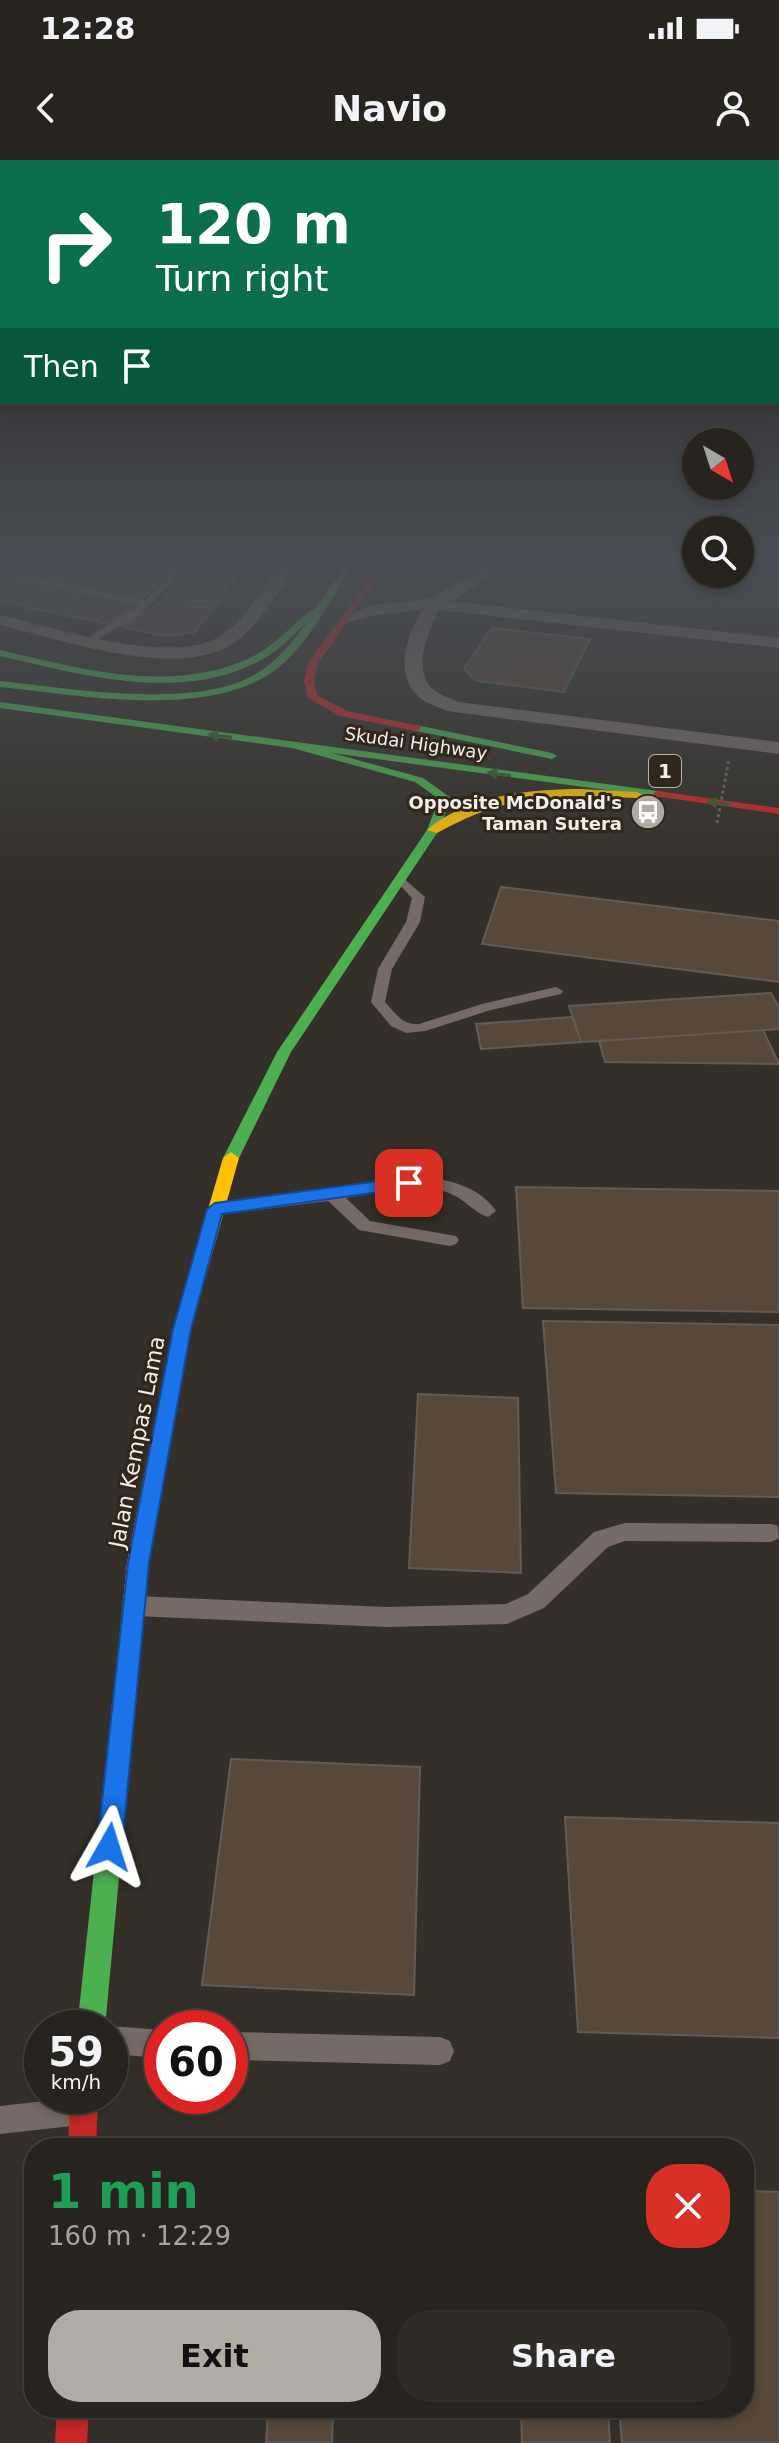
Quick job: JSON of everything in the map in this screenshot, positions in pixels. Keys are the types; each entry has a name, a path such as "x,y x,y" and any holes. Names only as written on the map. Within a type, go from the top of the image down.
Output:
{"main road":[{"path":"65,667 130,680 201,677 232,667"},
{"path":"0,685 166,694 225,690 269,673 275,667"},
{"name":"Skudai Highway","path":"312,667 309,681 312,696 344,714 560,757 331,728"},
{"path":"0,685 205,712"},
{"name":"Skudai Highway","path":"0,705 779,811"},
{"name":"Jalan Kempas Lama","path":"93,2010 133,1606 182,1329 225,1169 284,1052 433,830 445,798 431,785 297,747"},
{"name":"Jalan Kempas Lama","path":"433,830 464,808 527,791 660,796"},
{"path":"82,2138 83,2114"},
{"path":"71,2443 72,2418"}],"street":[{"path":"413,667 425,693 454,707 779,748"}],"lane":[{"path":"401,880 419,897 413,922 385,969 378,1002 396,1023 406,1029 428,1027 487,1007 556,991"},
{"path":"215,1209 433,1182 461,1187 488,1211"},
{"path":"332,1195 365,1226 450,1240"},
{"path":"133,1606 387,1617 507,1614 536,1601 601,1539 625,1532 771,1533"},
{"path":"248,2046 440,2051"},
{"path":"0,2120 29,2114"}],"path":[{"path":"717,823 729,759"}],"building":[{"path":"466,667 576,667 564,692 478,681 464,669"},
{"path":"501,887 779,921 779,982 482,944"},
{"path":"771,993 779,1007 779,1029 581,1042 569,1006"},
{"path":"573,1017 581,1042 481,1049 476,1024"},
{"path":"763,1030 779,1064 605,1062 599,1041"},
{"path":"516,1187 779,1191 779,1312 523,1308"},
{"path":"543,1321 779,1325 779,1497 556,1493"},
{"path":"418,1394 518,1398 521,1573 409,1568"},
{"path":"231,1759 420,1767 414,1995 202,1985"},
{"path":"565,1817 779,1823 779,2038 578,2032"},
{"path":"754,2191 779,2192 779,2443 622,2443 620,2418 754,2418"},
{"path":"268,2418 333,2418 332,2443 266,2443"},
{"path":"521,2418 609,2418 610,2443 522,2443"}],"traffic: fast":[{"path":"57,667 160,680 192,678 236,667"},
{"path":"0,684 106,694 185,695 255,679 273,667"},
{"path":"0,705 658,794"},
{"path":"416,728 552,756"},
{"path":"231,1158 284,1052 433,830 445,798 419,780 297,747"},
{"path":"93,2010 130,1641"}],"traffic: slow":[{"path":"433,830 484,805 508,798 556,792 637,795"},
{"path":"130,1641 138,1563 182,1329 231,1158"}],"traffic: jam":[{"path":"312,667 309,681 312,696 344,714 416,728"},
{"path":"658,794 779,811"},
{"path":"82,2138 83,2114"},
{"path":"71,2443 72,2418"}],"place":[{"name":"Opposite McDonald's Taman Sutera","path":"648,812"}],"route":[{"path":"109,1847 138,1563 182,1329 215,1209 409,1183"}]}
